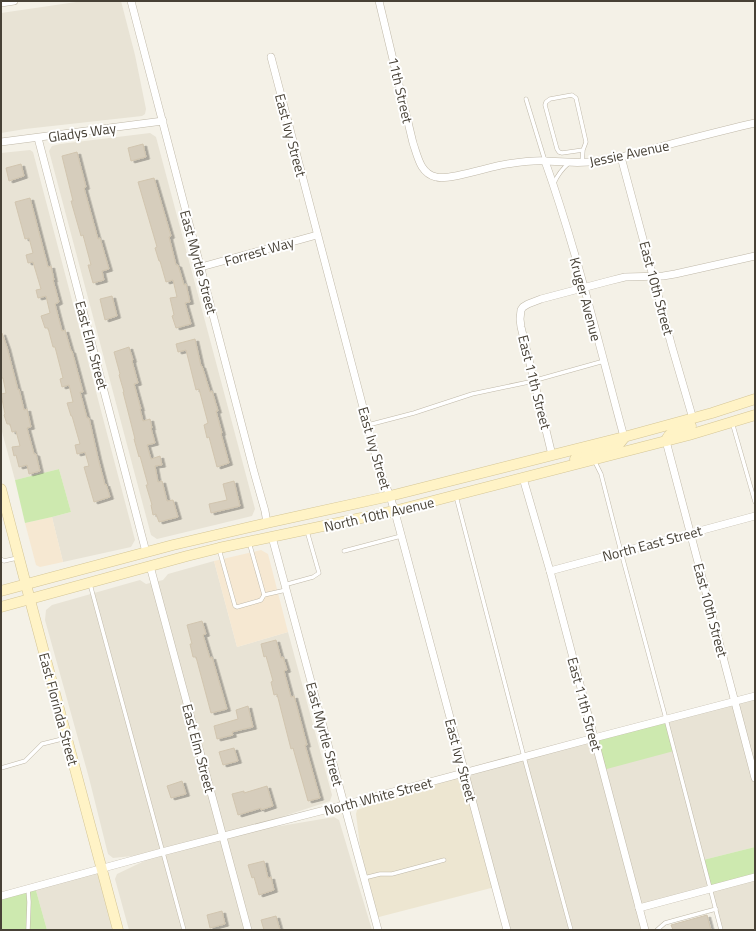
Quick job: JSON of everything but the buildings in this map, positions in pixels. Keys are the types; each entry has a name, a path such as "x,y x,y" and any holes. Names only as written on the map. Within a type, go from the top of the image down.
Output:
{"main road":[{"name":"North 10th Avenue","path":"1,591 195,539 390,496 624,438 693,419 755,399"},
{"path":"666,441 672,432 711,421 736,406"},
{"name":"North 10th Avenue","path":"1,608 186,556 394,512 666,441 755,415"},
{"path":"565,468 572,461 581,456 616,447 624,438"},
{"name":"East Florinda Street","path":"1,489 18,558 118,930"},
{"path":"272,537 276,530 280,527 312,520 331,509"},
{"path":"186,556 216,541 261,531 267,526 268,523"}],"street":[{"path":"2,2 14,1"},
{"name":"East Myrtle Street","path":"131,1 268,523"},
{"name":"11th Street","path":"379,1 413,144 419,163 430,175"},
{"name":"East Ivy Street","path":"270,57 380,472 390,496 506,930"},
{"name":"Gladys Way","path":"1,142 163,121"},
{"name":"Jessie Avenue","path":"430,175 436,178 441,178 504,164 525,161 598,161 621,157 755,123"},
{"name":"East Elm Street","path":"38,138 146,552"},
{"name":"East 10th Street","path":"621,157 672,348 693,419"},
{"name":"Kruger Avenue","path":"545,161 554,184 584,288 624,438"},
{"name":"Forrest Way","path":"201,267 317,235"},
{"path":"584,288 626,277 675,274 755,256"},
{"name":"East 11th Street","path":"552,455 521,327 521,310 528,304 541,299 584,288"},
{"name":"East 10th Street","path":"666,441 755,778"},
{"name":"East 11th Street","path":"523,478 550,571 645,930"},
{"name":"North East Street","path":"550,571 755,516"},
{"name":"East Myrtle Street","path":"272,537 378,930"},
{"name":"East Elm Street","path":"150,566 248,930"},
{"name":"North White Street","path":"1,896 162,852 755,696"},
{"path":"639,908 755,877"}],"lane":[{"path":"582,162 583,150 586,142 576,98 572,95 550,99 546,102 547,112 559,152 562,153 583,150"},
{"path":"526,99 545,161"},
{"path":"554,184 562,168 570,162"},
{"path":"368,425 414,413 472,394 534,380 604,361"},
{"path":"732,422 755,502"},
{"path":"594,460 601,474 721,930"},
{"path":"456,496 571,930"},
{"path":"219,548 235,606 237,607 261,600 264,595 313,577 319,573 307,530"},
{"path":"344,551 401,536"},
{"path":"249,542 264,595"},
{"path":"1,559 4,561 18,558"},
{"path":"90,582 184,930"},
{"path":"1,768 25,761 42,744 67,737"},
{"path":"364,878 380,874 392,874 444,860"},
{"path":"28,889 28,930"},
{"path":"657,930 665,923 716,909"}],"shaded area":[{"path":"83,1 121,1 135,55 146,109 145,114 142,116 1,133 1,13"},
{"path":"150,133 156,137 255,509 252,516 157,539 151,535 49,151 52,146 60,144"},
{"path":"30,150 33,152 135,540 131,547 63,562 52,517 71,512 59,469 15,480 1,428 1,153"},
{"path":"52,517 63,562 40,567 36,565 25,523"},
{"path":"261,550 268,554 288,632 237,647 214,561"},
{"path":"214,561 237,647 288,632 332,795 330,801 227,835 334,817 339,820 372,930 129,930 115,879 117,874 161,853 113,858 108,854 89,778 45,620 46,610 52,605 140,580 146,584 163,580 168,574"},
{"path":"755,696 755,847 703,860 755,877 755,930 721,930 710,889 640,907 645,930 507,930 464,773"},
{"path":"464,773 495,887 375,918 364,878 356,814 357,810"},
{"path":"102,869 118,930 47,930 35,887"}],"green space":[{"path":"59,469 71,512 25,523 15,480"},
{"path":"666,719 674,751 603,770 594,738"},
{"path":"755,847 755,877 710,889 703,860"},
{"path":"35,887 47,930 1,930 1,896"}]}
